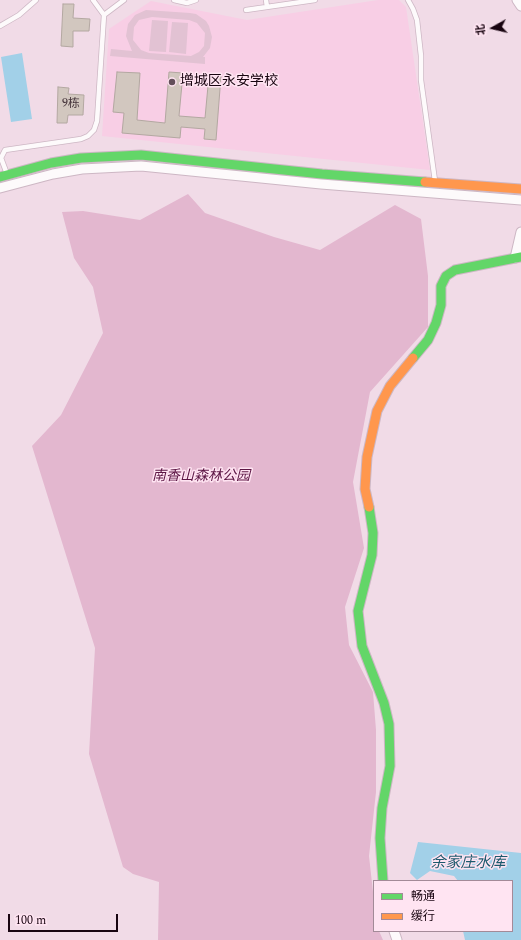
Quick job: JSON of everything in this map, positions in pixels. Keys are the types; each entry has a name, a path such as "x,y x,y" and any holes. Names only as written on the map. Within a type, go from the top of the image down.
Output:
{"street":[{"path":"517,0 521,6"},
{"path":"4,176 51,163 81,158 141,155 335,175 521,189"},
{"path":"0,188 54,174 82,169 141,166 334,186 521,200"},
{"path":"383,880 380,838 382,808 390,766 389,724 384,703 362,646 358,629 358,611 368,576 372,555 373,533 365,489 367,457 380,402 390,386 428,340 436,323 441,305 441,286 446,276 455,270 518,258 521,232"}],"lane":[{"path":"0,26 19,15 36,0"},
{"path":"11,185 4,176 1,158 5,150 81,139 88,136 94,130 97,121 104,15 93,0"},
{"path":"104,15 124,0"},
{"path":"174,0 187,3 196,0"},
{"path":"266,0 267,7"},
{"path":"246,10 315,0"},
{"path":"408,0 417,20 421,56 421,80 435,182"}],"shaded area":[{"path":"378,0 399,0 406,7 430,170 102,136 109,29 151,1 247,20"},
{"path":"146,10 190,13 196,14 206,21 212,37 210,48 203,57 205,57 205,64 110,56 111,49 132,51 126,36 128,24 135,15","holes":["152,17 189,20 197,23 205,33 204,46 199,52 191,56 149,53 141,50 133,40 134,27 139,20"]},
{"path":"152,20 168,21 166,52 149,51"},
{"path":"172,22 188,23 186,54 169,52"}],"green space":[{"name":"南香山森林公园","path":"188,194 205,213 274,237 320,250 395,205 421,219 428,276 428,327 370,392 353,482 364,548 345,607 349,645 373,692 376,730 376,792 369,856 373,892 373,932 379,932 383,940 158,940 159,882 133,874 123,867 89,754 95,648 32,446 61,415 103,333 93,287 74,258 62,212 83,211 140,220"}],"water":[{"path":"22,53 32,119 11,122 1,57"},
{"name":"余家庄水库","path":"418,842 521,853 521,940 465,940 463,932 513,932 513,880 457,880 454,876 430,871 417,880 410,873"}],"building":[{"path":"63,4 74,4 73,18 90,19 89,31 73,31 73,47 61,46"},
{"path":"117,72 140,73 137,120 165,123 169,72 183,73 179,116 205,118 209,75 221,76 216,140 204,139 205,129 181,127 180,138 122,133 124,113 113,112"},
{"path":"58,87 69,88 68,94 84,95 83,115 68,115 67,123 57,123"}],"traffic: fast":[{"path":"0,177 51,163 81,158 141,155 322,174 425,182"},
{"path":"413,358 428,340 436,323 441,305 441,286 446,276 455,270 521,257"},
{"path":"369,507 373,533 372,555 358,611 362,646 384,703 389,724 390,766 382,808 380,838 383,880"}],"traffic: slow":[{"path":"425,182 521,189"},
{"path":"369,507 365,489 367,457 377,411 390,386 413,358"}],"place":[{"name":"增城区永安学校","path":"172,82"}]}
